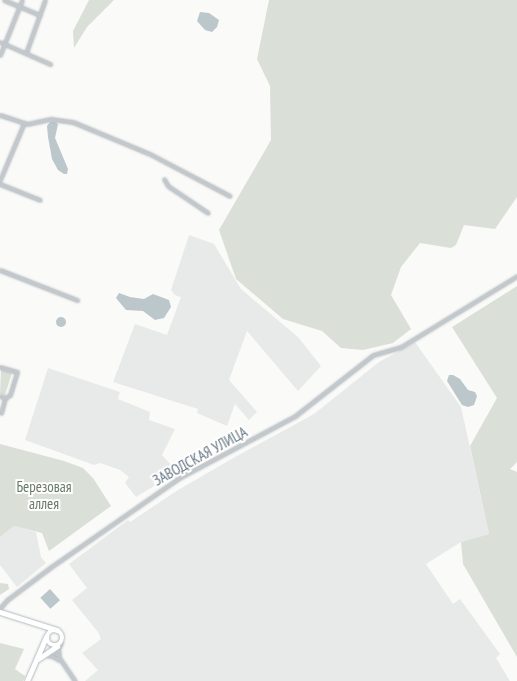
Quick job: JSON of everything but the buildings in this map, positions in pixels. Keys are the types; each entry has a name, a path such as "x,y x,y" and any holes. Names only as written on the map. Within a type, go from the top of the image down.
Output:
{"street":[{"path":"4,0 40,15"},
{"path":"0,55 22,0"},
{"path":"26,52 46,0"},
{"path":"0,42 26,52 50,64"},
{"path":"0,115 24,123 51,119 73,122 150,154 230,196"},
{"path":"0,180 24,123"},
{"path":"164,179 168,186 208,213"},
{"path":"0,184 40,200"},
{"path":"0,270 77,300"},
{"name":"ЗАВОДСКАЯ УЛИЦА","path":"0,608 7,600 51,567 179,478 295,416 373,355 397,349 517,276"},
{"path":"0,367 17,372 10,395 5,398 1,413"},
{"path":"0,396 5,398"},
{"path":"0,612 57,630 63,636 56,645 41,656 36,662"},
{"path":"42,625 46,628 47,635 56,645 60,661"},
{"path":"27,681 47,635 51,630 57,630"},
{"path":"56,645 60,661 75,681"},
{"path":"41,656 50,656 60,661"}],"shaded area":[{"path":"200,12 209,13 219,20 217,27 212,32 205,30 197,21"},
{"path":"50,122 55,122 58,124 55,138 68,169 67,174 64,174 58,170 52,159 47,126"},
{"path":"189,235 214,244 241,289 298,337 321,366 298,391 247,331 229,380 257,412 249,420 235,404 227,426 197,413 198,409 113,382 135,324 167,335 181,297 175,295 171,290"},
{"path":"119,293 130,297 144,299 153,294 169,300 171,307 164,318 155,320 143,311 126,310 116,298"},
{"path":"59,317 63,317 65,318 65,326 59,327 56,324 56,320"},
{"path":"415,342 461,407 489,534 461,542 426,564 453,604 460,599 500,654 496,658 510,681 85,681 98,670 82,653 101,639 98,632 72,600 87,588 69,564 128,520 130,522 178,490 314,414 379,362"},
{"path":"48,368 120,392 118,399 150,412 149,420 175,429 162,455 171,465 166,469 171,476 136,497 125,483 129,477 120,470 100,463 94,465 25,440"},
{"path":"449,375 453,375 460,379 468,390 475,392 477,396 474,405 468,407 462,405 447,381"},
{"path":"14,526 36,532 41,557 46,563 17,587 0,565 0,537"},
{"path":"50,589 60,600 50,609 40,598"}],"green space":[{"path":"89,0 114,0 87,27 74,48 73,31"},
{"path":"269,0 517,0 517,197 495,229 464,225 456,245 451,248 420,243 401,267 391,295 411,329 393,343 363,350 341,348 322,331 283,319 236,279 219,230 271,140 270,86 257,59"},
{"path":"517,286 517,462 510,469 517,472 517,657 463,564 461,542 489,534 470,446 497,398 452,327"},
{"path":"1,370 12,373 5,395 0,394"},
{"name":"Березовая аллея","path":"0,444 64,461 83,468 93,478 111,506 49,551 42,533 14,526 0,537"},
{"path":"0,583 8,584 9,589 0,595"},
{"path":"0,643 24,649 15,669 25,676 23,681 0,681"}]}
